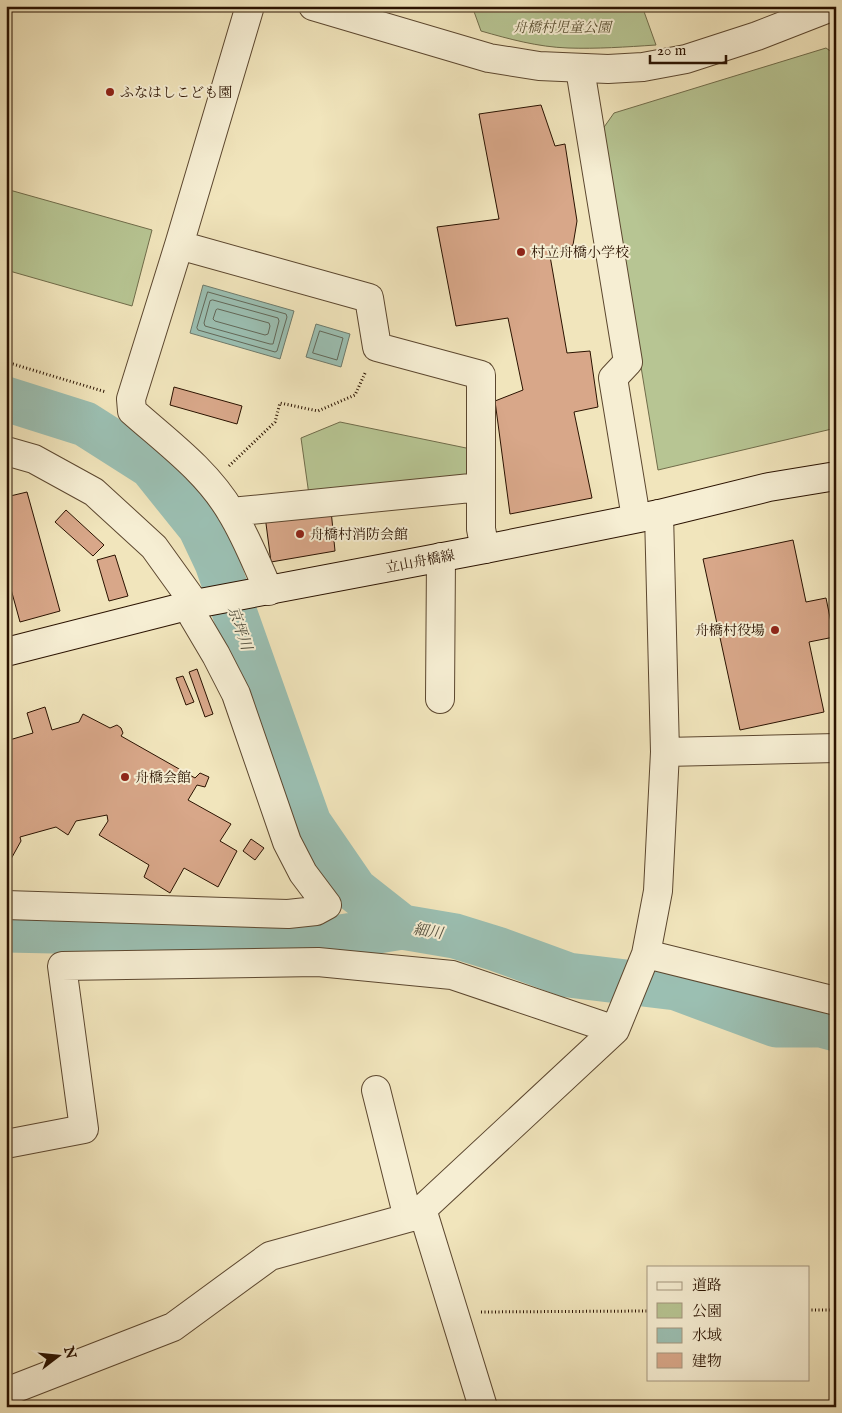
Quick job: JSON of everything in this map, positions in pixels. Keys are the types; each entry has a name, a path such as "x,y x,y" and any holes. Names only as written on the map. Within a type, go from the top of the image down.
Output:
{"street":[{"path":"250,6 131,399 132,411 211,484 231,512 270,591"},
{"path":"313,6 489,58 539,66 608,70 643,67 686,59 757,36 834,6"},
{"path":"6,1392 173,1328 270,1256 415,1213 615,1030 646,954 658,891 665,752 647,516 613,378 628,362 580,69"},
{"path":"178,245 369,298 376,347 481,375 481,529 485,549"},
{"path":"6,451 34,459 94,492 154,548 191,605 236,694 288,842 303,874 327,906 316,911 288,914 6,905"},
{"name":"立山舟橋線","path":"6,652 191,605 485,549 647,516 769,487 836,476"},
{"path":"231,512 481,486"},
{"path":"428,559 440,699"},
{"path":"665,752 836,748"},
{"path":"646,954 836,1001"},
{"path":"6,1144 84,1129 62,966 318,962 452,975 615,1030"},
{"path":"376,1090 415,1213 453,1312 483,1407"}],"path":[{"path":"211,484 275,422 280,403 318,411 355,394 376,347"},
{"path":"6,362 131,399"},
{"path":"810,1310 836,1310"},
{"path":"453,1312 647,1311"}],"green space":[{"name":"舟橋村児童公園","path":"472,6 642,6 656,45 579,48 546,46 524,42 481,31"},
{"path":"826,48 836,55 836,428 658,470 602,130 614,113"},
{"path":"6,189 152,230 132,306 6,270"},
{"path":"340,422 471,449 473,480 309,495 301,438"}],"water":[{"path":"203,285 294,311 280,359 190,333"},
{"path":"316,324 350,334 341,367 306,357"}],"building":[{"path":"541,105 555,146 565,144 577,221 573,245 550,256 567,353 590,351 598,407 574,412 592,498 510,514 495,401 523,390 508,318 456,326 437,227 499,219 479,114"},
{"path":"174,387 242,406 237,424 170,405"},
{"path":"27,492 60,611 20,622 6,571 6,497"},
{"path":"66,510 104,545 93,556 55,522"},
{"name":"舟橋村消防会館","path":"331,510 335,551 271,562 265,516"},
{"path":"793,540 806,602 826,598 834,637 809,642 824,712 740,730 703,559"},
{"path":"115,555 128,596 109,601 97,560"},
{"path":"197,669 213,714 205,717 189,672"},
{"path":"183,676 194,702 186,705 176,678"},
{"path":"45,707 52,730 79,722 83,714 110,728 117,725 123,733 121,736 195,778 200,773 209,777 205,787 197,785 188,800 231,824 220,841 237,851 218,887 184,868 170,893 144,877 149,865 99,835 108,821 107,815 76,821 68,835 56,827 20,837 21,841 6,868 6,741 33,733 27,713"},
{"path":"251,839 264,848 255,860 243,851"}],"waterway":[{"name":"京坪川","path":"6,399 85,424 151,466 200,527 217,563 309,823 355,890 402,927"},
{"name":"細川","path":"6,930 341,937 402,927 455,936 568,975 676,988 776,1025 821,1025 836,1029"}],"place":[{"name":"ふなはしこども園","path":"110,92"},
{"name":"村立舟橋小学校","path":"521,252"},
{"name":"舟橋村消防会館","path":"300,534"},
{"name":"舟橋村役場","path":"775,630"},
{"name":"舟橋会館","path":"125,777"}]}
